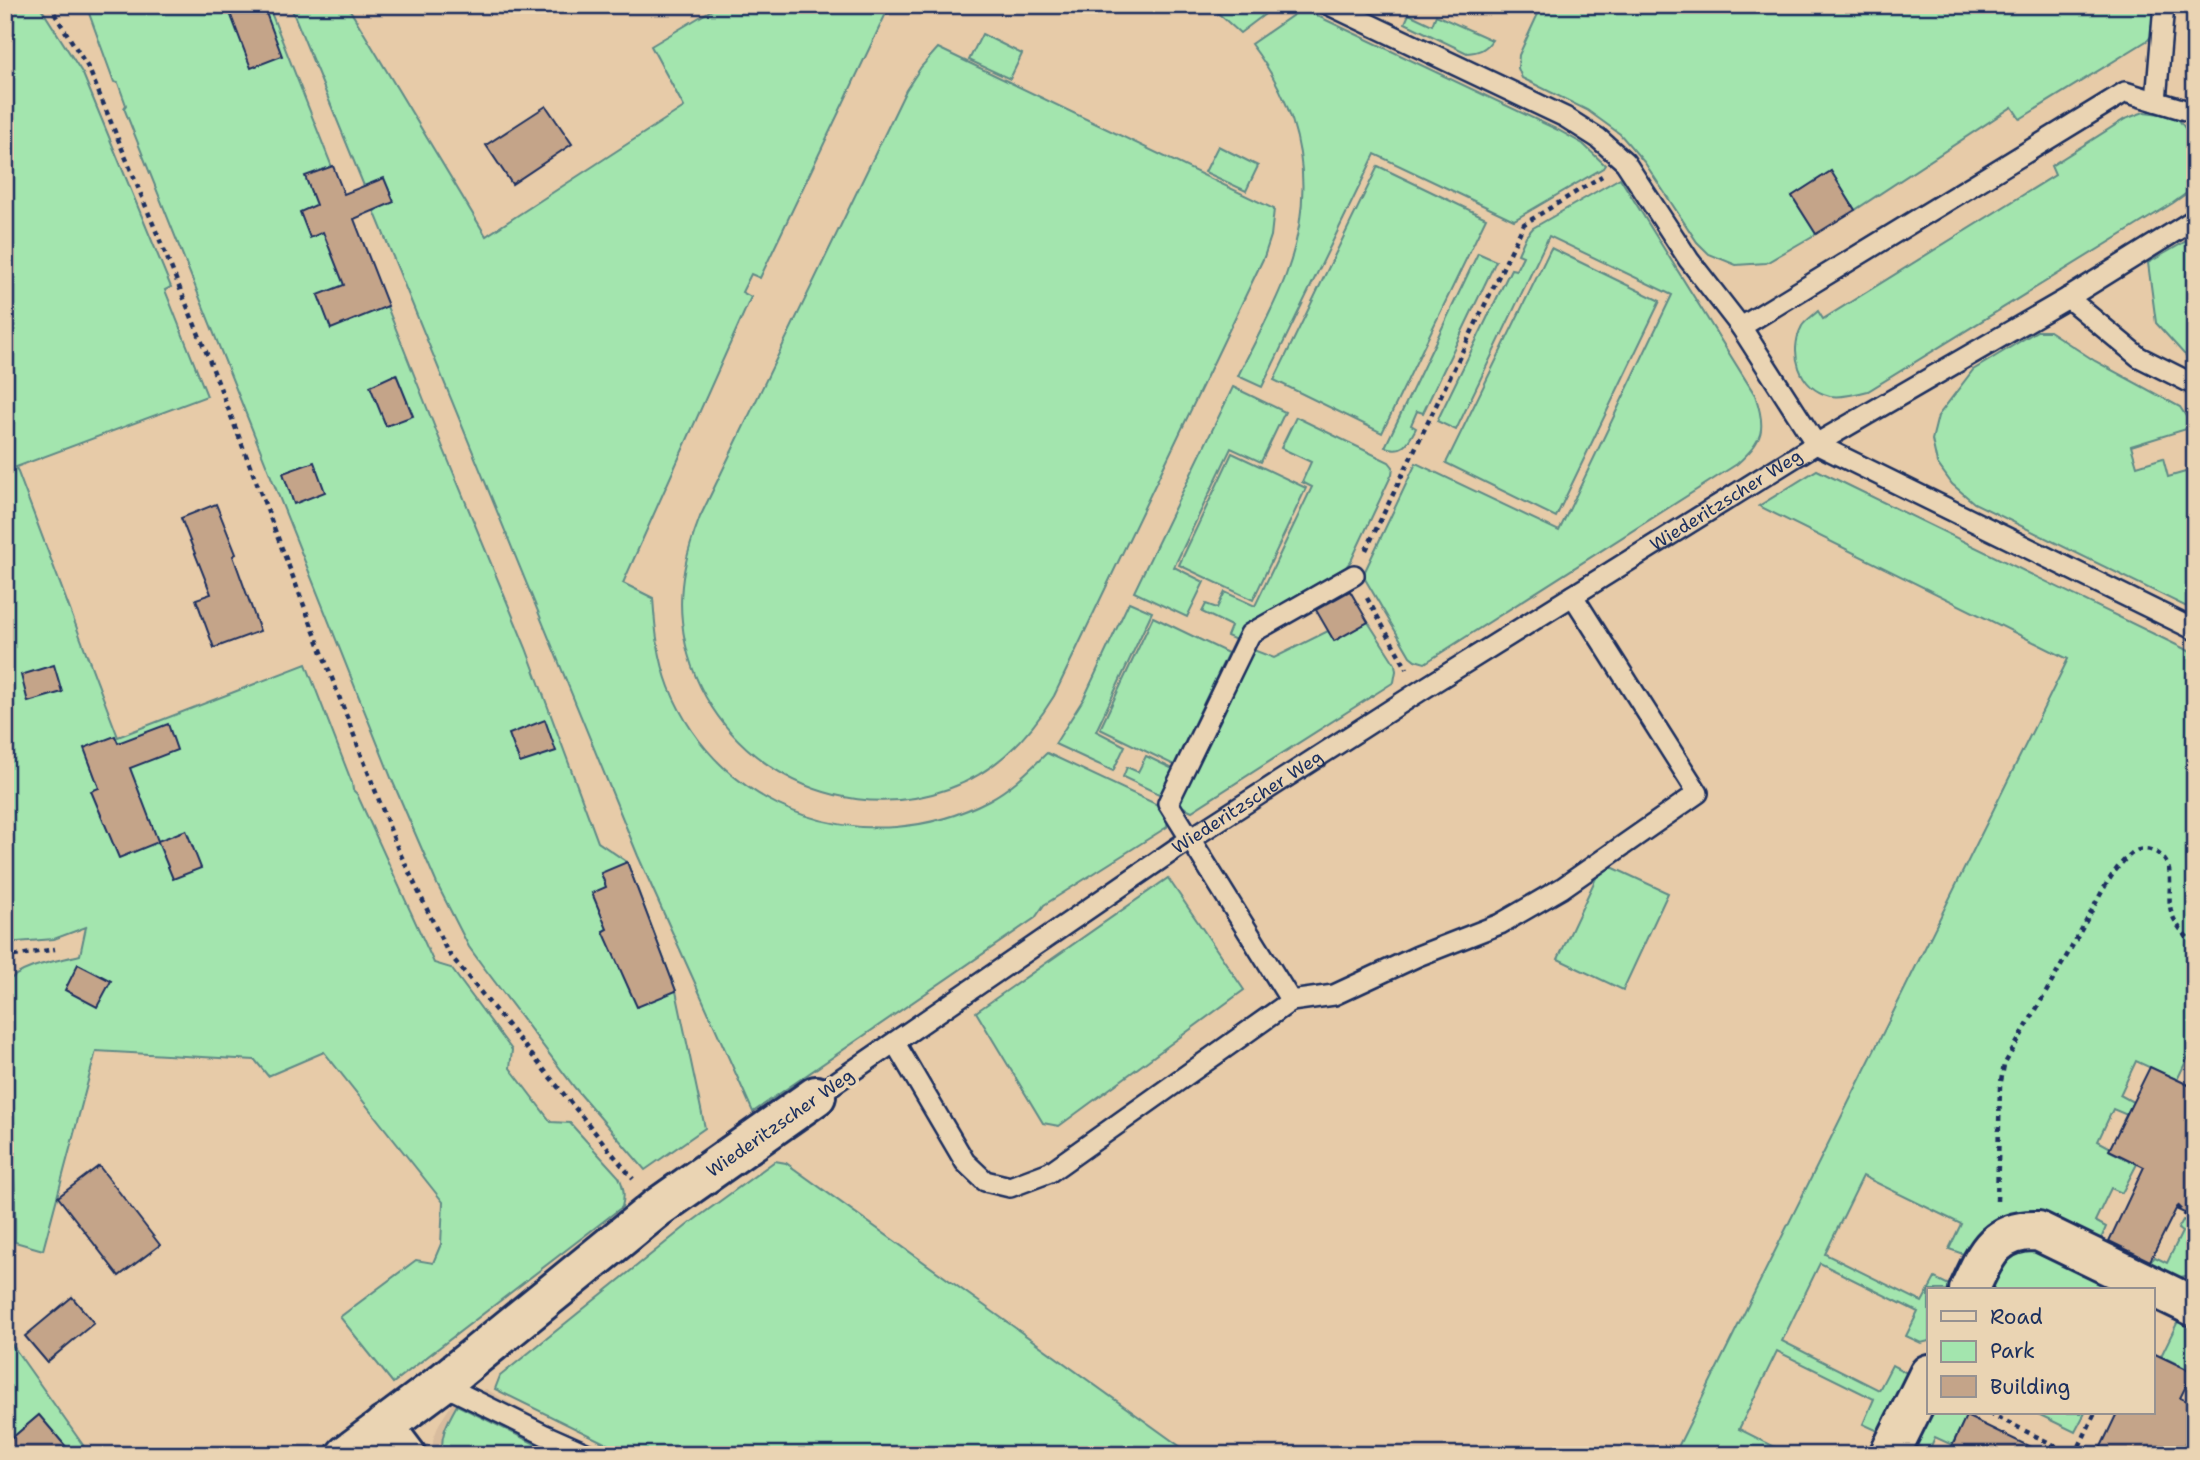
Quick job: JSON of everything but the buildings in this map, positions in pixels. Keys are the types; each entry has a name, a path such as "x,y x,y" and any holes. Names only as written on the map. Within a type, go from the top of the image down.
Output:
{"street":[{"name":"Wiederitzscher Weg","path":"346,1455 395,1440 441,1384 657,1208 816,1096"},
{"path":"1970,1288 1985,1256 1997,1241 2012,1233 2038,1231 2195,1307"},
{"path":"1889,1455 1927,1378"}],"lane":[{"path":"1329,5 1565,117 1598,138 1625,162 1689,260 1741,327 1816,444 2195,630"},
{"path":"2157,101 2164,5"},
{"path":"1741,327 2125,92 2195,113"},
{"name":"Wiederitzscher Weg","path":"816,1096 1190,839 1420,691 1816,444 2068,298 2195,219"},
{"path":"2068,298 2140,357 2195,385"},
{"path":"1291,1001 1168,803 1250,634 1354,575"},
{"path":"895,1042 965,1162 985,1181 1010,1187 1050,1172 1291,1001 1334,995 1418,956 1500,924 1562,888 1698,793 1573,596"},
{"path":"441,1384 590,1455"}],"path":[{"path":"49,5 89,69 214,372 397,847 447,951 633,1179"},
{"path":"1420,691 1354,575 1524,224 1625,162"},
{"path":"1997,1241 1997,1146 2004,1065 2100,897 2133,852 2143,848 2159,853 2168,863 2170,909 2178,927 2195,946"},
{"path":"5,961 14,956 55,949"},
{"path":"2178,1206 2195,1221"},
{"path":"1991,1414 2075,1455 2095,1414"}],"shaded area":[{"path":"486,1389 565,1434 616,1455 433,1455 433,1440 439,1424 452,1404"}],"green space":[{"path":"5,5 39,5 83,74 171,287 165,290 207,396 16,467 118,737 306,664 353,790 434,963 451,968 512,1050 510,1068 551,1122 570,1123 619,1177 622,1185 622,1207 393,1383 340,1317 416,1260 433,1263 441,1244 443,1202 324,1052 268,1076 255,1060 96,1051 43,1250 15,1242 5,984 30,968 80,955 86,927 54,939 5,943"},
{"path":"86,5 268,5 437,433 526,648 598,842 627,862 676,991 705,1128 645,1170 575,1088 482,965 469,947 437,884 392,780 124,108 126,105 118,83 114,82"},
{"path":"290,5 347,5 486,236 684,107 651,46 720,5 890,5 760,278 751,274 742,292 751,297 623,583 653,598 665,676 693,731 724,768 761,796 804,815 849,826 896,827 943,818 989,800 1020,778 1047,753 1158,805 1168,814 1167,827 1044,905 1035,918 753,1112 638,856"},
{"path":"1209,5 1277,5 1240,33"},
{"path":"1542,5 2155,5 2154,32 2148,40 2020,119 2012,107 1855,210 1831,172 1792,196 1816,234 1766,263 1736,265 1709,254 1697,242 1645,163 1620,134 1587,110 1522,78 1518,68 1519,55"},
{"path":"1305,10 1558,130 1583,144 1605,165 1514,220 1375,154 1262,387 1238,376 1286,275 1301,214 1302,184 1294,126 1269,71 1251,44 1299,11"},
{"path":"1409,14 1432,25 1436,15 1492,40 1481,50 1467,53 1405,23"},
{"path":"982,34 1022,54 1010,79 969,60"},
{"path":"938,48 1274,209 1271,236 1264,257 1054,696 1044,711 1009,752 965,782 903,800 857,799 814,789 775,769 740,742 712,707 692,666 682,621 683,581 700,517 906,90"},
{"path":"2144,112 2178,119 2195,141 2195,180 2191,190 1868,391 1830,396 1819,392 1804,378 1797,358 1798,336 1802,326 1818,311 1823,319 2055,175 2051,166 2125,119"},
{"path":"1218,146 1258,166 1246,191 1205,172"},
{"path":"1378,166 1486,218 1382,433 1274,380"},
{"path":"1620,178 1755,395 1761,417 1760,434 1752,448 1737,464 1425,663 1415,660 1410,656 1365,579 1365,571 1416,463 1559,531 1672,295 1549,236 1456,430 1437,421 1511,269 1516,270 1523,256 1518,254 1526,236 1533,228"},
{"path":"2195,236 2195,360 2184,354 2156,323 2148,263"},
{"path":"1551,248 1660,301 1556,517 1446,463"},
{"path":"1478,253 1496,261 1423,413 1417,411 1411,425 1416,428 1401,448 1385,447"},
{"path":"2037,331 2049,331 2095,361 2180,407 2193,427 2131,446 2137,466 2163,458 2168,477 2189,471 2195,487 2195,611 1974,503 1952,484 1937,463 1932,440 1938,416 1973,370"},
{"path":"1233,387 1285,412 1261,462 1231,448 1174,567 1204,582 1187,617 1134,592"},
{"path":"1296,417 1389,462 1393,467 1392,474 1346,567 1252,621 1238,641 1227,636 1231,626 1202,612 1206,604 1217,608 1225,592 1255,606 1312,487 1302,482 1311,462 1281,448"},
{"path":"1232,453 1306,488 1253,600 1179,565"},
{"path":"1817,470 2195,654 2195,1043 2177,1080 2136,1061 2120,1095 2133,1102 2127,1115 2113,1109 2098,1141 2111,1148 2110,1151 2137,1164 2122,1193 2111,1188 2095,1221 2106,1227 2101,1239 2150,1262 2155,1257 2167,1263 2182,1232 2178,1229 2183,1220 2195,1225 2195,1268 2188,1273 2191,1275 2169,1276 2047,1217 1971,1254 1963,1254 1949,1249 1961,1224 1863,1176 1825,1254 1922,1302 1927,1293 1927,1342 1921,1343 1906,1336 1918,1312 1820,1263 1782,1341 1879,1390 1892,1365 1907,1373 1909,1380 1885,1428 1878,1431 1863,1424 1874,1399 1777,1351 1739,1429 1791,1455 1674,1455 2068,659 1759,506"},
{"path":"1129,602 1152,612 1096,731 1125,746 1113,771 1055,744 1084,698"},
{"path":"1153,617 1228,653 1174,765 1100,729"},
{"path":"1368,622 1395,664 1394,682 1192,811 1181,806 1181,799 1251,649 1274,658 1328,631 1335,641"},
{"path":"1146,756 1175,770 1163,796 1123,777 1127,767 1138,772"},
{"path":"1603,863 1668,893 1623,990 1558,959"},
{"path":"1168,878 1244,990 1059,1126 1043,1123 976,1012"},
{"path":"775,1161 786,1163 1192,1455 629,1455 495,1389 500,1376 690,1223"},
{"path":"2035,1249 2120,1288 1989,1288 2005,1262 2017,1253"},
{"path":"1935,1278 1951,1288 1930,1288"},
{"path":"2180,1317 2195,1324 2195,1392 2185,1387 2193,1372 2161,1356"},
{"path":"8,1339 90,1455 73,1455 39,1415 5,1444 5,1360"},
{"path":"457,1405 557,1455 443,1455 443,1435"},
{"path":"1928,1414 1968,1414 1952,1445 1935,1437 1929,1451 1913,1444"},
{"path":"2038,1414 2084,1414 2075,1432"}]}
